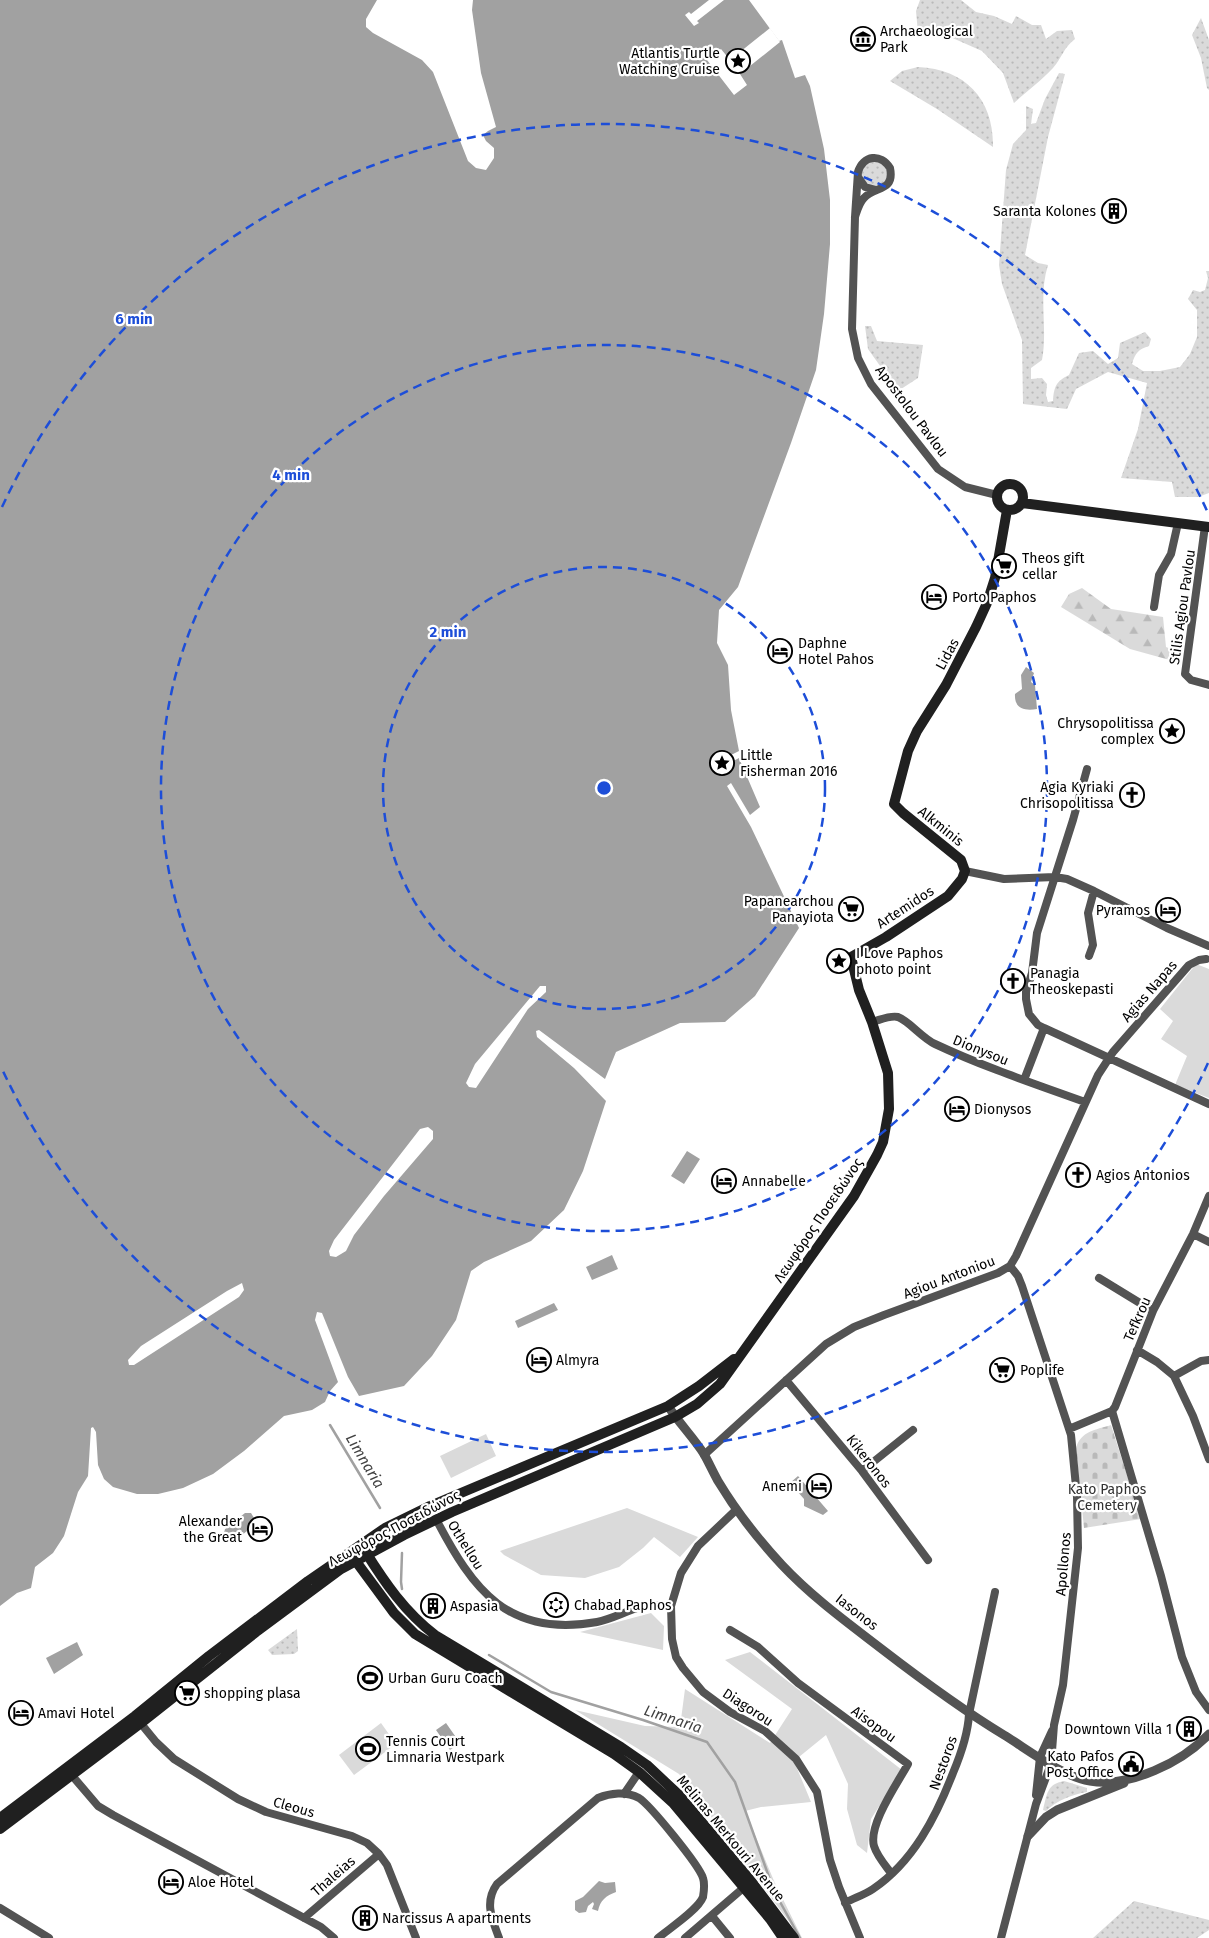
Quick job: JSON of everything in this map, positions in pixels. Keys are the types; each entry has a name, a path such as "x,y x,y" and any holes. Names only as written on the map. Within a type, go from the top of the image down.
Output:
{"main road":[{"path":"1013,484 1022,491 1022,503 1018,508 1007,510 999,505 997,495 1003,486 1013,484"},
{"path":"1022,503 1207,527"},
{"name":"Lidas","path":"894,804 908,751 914,737 946,684 987,603 995,578 1007,510"},
{"name":"Alkminis","path":"894,804 961,860 965,871"},
{"name":"Artemidos","path":"851,957 886,937 948,896 962,879 965,871"},
{"name":"Λεωφόρος Ποσειδώνος","path":"0,1829 69,1772 329,1577 356,1560 436,1519 679,1415 697,1404 720,1384 854,1196 880,1149 886,1130 889,1092 888,1073 872,1022 859,990 851,957"},
{"name":"Λεωφόρος Ποσειδώνος","path":"138,1720 209,1656 360,1544 385,1528 412,1514 672,1404 704,1382 748,1347"},
{"name":"Melinas Merkouri Avenue","path":"360,1544 396,1597 422,1625 460,1651 620,1747 659,1775 680,1795 747,1884 783,1938"},
{"name":"Melinas Merkouri Avenue","path":"349,1552 394,1613 415,1634 614,1754 639,1772 673,1803 794,1938"},
{"name":"Λεωφόρος Ποσειδώνος","path":"0,1818 69,1772"}],"street":[{"name":"Apostolou Pavlou","path":"855,217 862,200 876,190 886,186 890,179 890,168 885,161 877,158 867,159 860,165 858,177 855,217 852,329 858,358 871,384 938,469 965,487 997,495"},
{"path":"858,177 865,187 876,190"},
{"path":"1154,607 1159,575 1171,554 1178,523"},
{"name":"Stilis Agiou Pavlou","path":"1207,527 1185,674 1198,684 1209,685"},
{"path":"1087,769 1056,877 1037,933 1033,967 1026,999 1029,1014 1038,1025 1209,1104"},
{"path":"965,871 1004,879 1056,877 1067,879 1209,947 1206,951 1208,962"},
{"path":"1089,956 1094,945 1088,913 1094,891"},
{"name":"Agias Napas","path":"1117,1048 1189,965 1199,960 1208,962"},
{"name":"Dionysou","path":"872,1022 898,1017 934,1044 980,1064 1085,1102"},
{"path":"1024,1080 1044,1028"},
{"name":"Agiou Antoniou","path":"704,1455 826,1344 854,1327 986,1278 1010,1266 1085,1102 1109,1058 1117,1048"},
{"name":"Tefkrou","path":"1112,1411 1118,1401 1154,1311 1194,1234 1209,1196"},
{"path":"1194,1234 1209,1242"},
{"name":"Apollonos","path":"1010,1266 1018,1276 1022,1286 1069,1429 1077,1497 1078,1548 1064,1685 1054,1725 1040,1757 1036,1804"},
{"path":"1099,1278 1154,1311"},
{"path":"1137,1350 1157,1362 1174,1376 1193,1416 1209,1459"},
{"path":"1174,1376 1202,1361 1209,1360"},
{"name":"Kikeronos","path":"786,1380 862,1471 928,1560"},
{"name":"Iasonos","path":"672,1404 736,1510 766,1547 798,1581 838,1616 969,1714 1070,1775 1090,1781 1104,1782 1135,1778"},
{"path":"1069,1429 1112,1411 1161,1576 1182,1657 1196,1692 1209,1710"},
{"path":"862,1471 913,1430"},
{"name":"Diagorou","path":"736,1510 698,1546 681,1572 671,1606 672,1639 676,1656 683,1668 710,1697 730,1712 765,1731 784,1746 796,1759 817,1792 830,1860 860,1938"},
{"name":"Othellou","path":"436,1519 462,1567 476,1584 492,1600 516,1614 549,1624 572,1625 599,1621 650,1606 671,1606"},
{"name":"Nestoros","path":"845,1902 871,1890 891,1873 916,1847 941,1803 963,1748 995,1592"},
{"name":"Aisopou","path":"730,1630 758,1647 798,1683 908,1764 879,1818 873,1836 877,1853 891,1873"},
{"name":"Cleous","path":"138,1720 156,1742 174,1759 238,1799 266,1812 360,1839 379,1854 394,1880 416,1938"},
{"name":"Apollonos","path":"1001,1938 1036,1804 1051,1764 1054,1725"},
{"path":"1028,1836 1046,1817 1057,1810 1178,1758 1209,1734"},
{"path":"69,1772 98,1806 321,1927 334,1938"},
{"path":"624,1794 639,1772"},
{"path":"499,1938 489,1905 490,1898 497,1884 598,1798 609,1794 624,1794 642,1801 672,1834 698,1867 703,1878 701,1902 658,1938"},
{"name":"Thaleias","path":"304,1918 379,1854"},
{"path":"677,1922 686,1937 747,1884"},
{"path":"0,1908 49,1938"},
{"path":"712,1916 730,1938"}],"green space":[{"path":"920,0 961,0 976,12 994,16 1012,24 1016,16 1032,25 1041,25 1046,39 1057,31 1072,30 1075,39 1053,68 1014,103 1003,73 982,51 948,36 918,33 916,11"},
{"path":"1201,18 1209,40 1209,90 1201,58 1192,35"},
{"path":"918,67 935,69 950,74 974,90 988,115 992,130 993,147 937,109 890,81 902,71"},
{"path":"1059,73 1065,74 1048,137 1025,255 1038,263 1048,265 1043,301 1044,348 1042,360 1031,368 1031,379 1042,378 1047,384 1046,395 1048,402 1053,401 1056,385 1069,375 1079,353 1093,351 1108,364 1118,358 1120,343 1145,332 1151,339 1149,346 1138,352 1132,364 1143,371 1160,371 1180,367 1190,354 1197,337 1197,310 1188,299 1193,290 1200,292 1205,290 1208,278 1206,271 1209,271 1209,493 1198,497 1175,497 1172,482 1121,478 1138,429 1147,383 1108,372 1076,389 1067,409 1023,404 1022,340 1002,284 999,265 1006,170 1013,144 1026,130 1026,106 1033,109 1031,124 1036,123 1045,99"},
{"path":"874,161 883,165 887,174 883,183 874,187 865,183 861,174 865,165"},
{"path":"865,326 871,326 877,341 923,345 918,378 898,391 868,349"},
{"path":"1082,588 1111,609 1163,617 1166,647 1178,652 1177,662 1130,649 1061,607 1069,594"},
{"path":"1196,964 1209,969 1209,1098 1175,1085 1187,1056 1161,1039 1173,1021 1160,1009"},
{"name":"Kato Paphos Cemetery","path":"1111,1425 1141,1519 1084,1528 1076,1448 1078,1442 1085,1435"},
{"path":"486,1434 496,1456 451,1478 440,1456"},
{"path":"627,1508 698,1537 680,1557 654,1537 619,1567 585,1578 541,1575 500,1551"},
{"path":"651,1613 664,1626 663,1650 580,1632"},
{"path":"297,1629 298,1651 294,1654 272,1655 268,1650"},
{"path":"750,1652 902,1770 871,1819 867,1853 857,1845 847,1809 848,1784 826,1735 794,1761 811,1802 761,1807 745,1811 774,1881 802,1938 799,1938 796,1931 679,1774 575,1710 645,1726 680,1727 685,1689 770,1743 792,1709 725,1660"},
{"name":"Tennis Court Limnaria Westpark","path":"381,1723 396,1744 354,1775 339,1755"},
{"path":"1064,1781 1087,1788 1087,1792 1065,1798 1046,1811 1043,1810 1051,1787 1058,1782"},
{"path":"1134,1901 1209,1920 1209,1930 1197,1938 1093,1938"}],"shaded area":[{"path":"0,0 377,0 366,19 366,27 373,33 422,60 433,72 468,161 476,168 486,170 494,158 494,148 486,141 483,135 496,127 481,73 472,10 473,0 749,0 779,41 782,40 795,78 805,75 810,86 824,149 830,200 830,244 824,314 816,370 738,587 719,610 717,643 728,665 731,710 739,751 719,761 722,767 739,758 760,807 750,815 731,783 727,786 751,827 799,928 755,996 725,1022 680,1023 616,1052 605,1079 539,1030 536,1031 537,1037 574,1068 606,1101 583,1171 564,1210 531,1241 484,1262 471,1271 456,1320 432,1356 404,1386 359,1396 348,1377 322,1313 317,1312 315,1320 338,1382 330,1391 325,1402 312,1410 284,1416 244,1451 213,1474 183,1488 158,1494 137,1494 113,1487 104,1479 98,1465 96,1432 93,1427 91,1428 88,1476 78,1492 64,1536 53,1553 35,1567 31,1588 17,1593 0,1606"},
{"path":"1026,667 1034,673 1031,682 1035,685 1037,709 1028,710 1021,708 1016,703 1015,694 1022,689 1021,675"},
{"path":"687,1151 700,1159 684,1184 671,1176"},
{"path":"612,1255 618,1269 592,1280 586,1267"},
{"path":"554,1303 558,1310 518,1328 515,1321"},
{"path":"798,1476 828,1511 823,1515 804,1506 804,1499 790,1483"},
{"path":"245,1513 251,1513 254,1518 253,1523 242,1535 237,1535 232,1539 227,1538 224,1533 225,1529 240,1522 240,1517"},
{"path":"77,1642 83,1655 54,1674 46,1658"},
{"path":"446,1723 460,1743 450,1750 436,1730"},
{"path":"599,1881 605,1883 615,1882 616,1892 604,1899 598,1911 592,1909 593,1902 588,1906 586,1912 579,1913 575,1910 575,1901 583,1897"}],"pier":[{"path":"709,0 724,0 697,21 699,23 694,26 685,15 689,12 691,14"},
{"path":"770,28 780,42 740,74 747,85 734,95 707,60 721,49 730,60"},
{"path":"540,986 546,986 546,992 528,1009 476,1088 469,1087 466,1083 475,1064"},
{"path":"428,1127 433,1131 433,1139 384,1196 354,1235 346,1251 336,1257 330,1256 329,1251 334,1240 420,1129"},
{"path":"242,1283 244,1290 239,1297 134,1365 129,1365 128,1360 141,1346"}],"waterway":[{"name":"Limnaria","path":"330,1425 380,1508"},
{"name":"Limnaria","path":"402,1553 402,1589"},
{"name":"Limnaria","path":"489,1655 551,1692 707,1742 735,1782 774,1891 800,1938"}],"place":[{"name":"Archaeological Park","path":"863,39"},
{"name":"Atlantis Turtle Watching Cruise","path":"738,61"},
{"name":"Saranta Kolones","path":"1114,211"},
{"name":"Theos gift cellar","path":"1004,566"},
{"name":"Porto Paphos","path":"934,597"},
{"name":"Daphne Hotel Pahos","path":"780,651"},
{"name":"Chrysopolitissa complex","path":"1172,731"},
{"name":"Little Fisherman 2016","path":"722,763"},
{"name":"Agia Kyriaki Chrisopolitissa","path":"1132,795"},
{"name":"Papanearchou Panayiota","path":"851,909"},
{"name":"Pyramos","path":"1168,910"},
{"name":"I Love Paphos photo point","path":"839,961"},
{"name":"Panagia Theoskepasti","path":"1013,981"},
{"name":"Dionysos","path":"957,1109"},
{"name":"Agios Antonios","path":"1078,1175"},
{"name":"Annabelle","path":"724,1181"},
{"name":"Almyra","path":"539,1360"},
{"name":"Poplife","path":"1002,1370"},
{"name":"Anemi","path":"819,1486"},
{"name":"Alexander the Great","path":"260,1529"},
{"name":"Chabad Paphos","path":"556,1605"},
{"name":"Aspasia","path":"433,1606"},
{"name":"Urban Guru Coach","path":"370,1678"},
{"name":"shopping plasa","path":"187,1693"},
{"name":"Amavi Hotel","path":"21,1713"},
{"name":"Downtown Villa 1","path":"1189,1729"},
{"name":"Tennis Court Limnaria Westpark","path":"368,1749"},
{"name":"Kato Pafos Post Office","path":"1131,1764"},
{"name":"Aloe Hotel","path":"171,1882"},
{"name":"Narcissus A apartments","path":"365,1918"}]}
